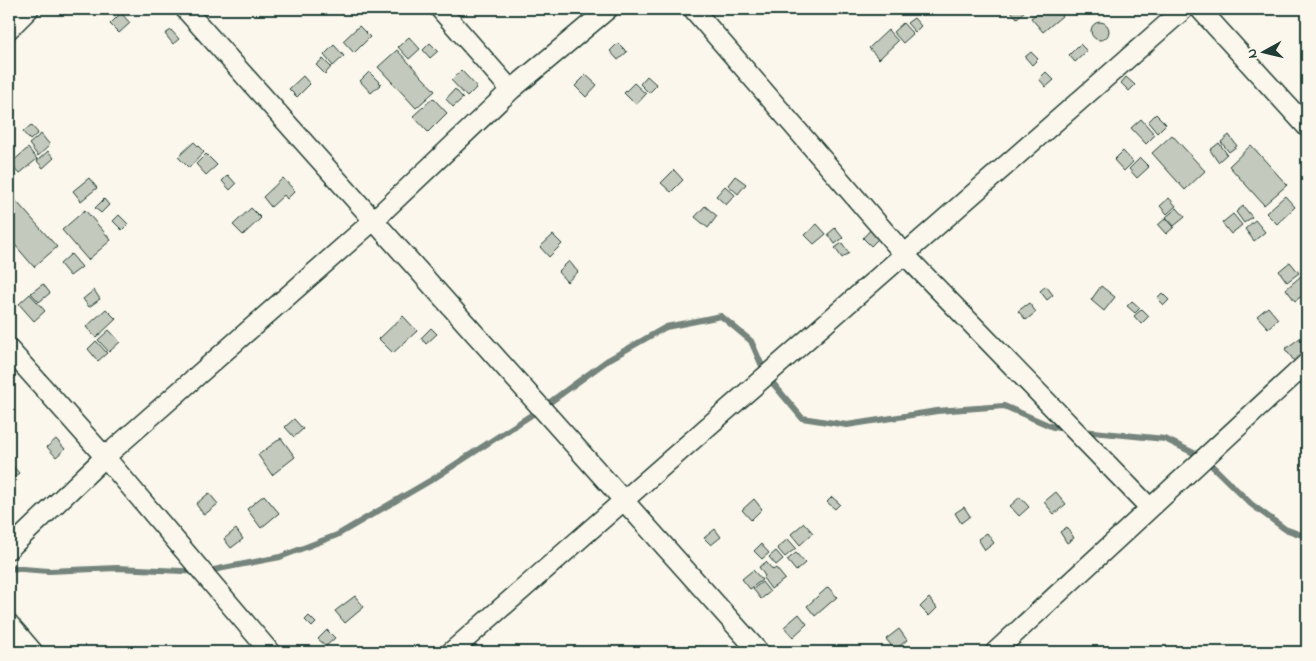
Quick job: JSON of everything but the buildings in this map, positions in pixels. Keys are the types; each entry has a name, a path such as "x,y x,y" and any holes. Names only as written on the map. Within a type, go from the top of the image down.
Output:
{"street":[{"path":"9,28 29,9"},
{"path":"185,9 759,652"},
{"path":"440,9 511,90"},
{"path":"9,548 106,457 374,220 511,90 608,9"},
{"path":"693,9 904,254 1150,508"},
{"path":"451,652 1184,9"},
{"path":"1200,9 1307,127"},
{"path":"9,349 106,457 270,652"},
{"path":"994,652 1307,363"},
{"path":"9,624 33,652"}],"waterway":[{"path":"9,568 49,571 117,568 203,572 280,557 337,535 433,479 542,408 608,360 666,327 721,316 751,341 766,375 802,418 847,425 937,411 1004,406 1053,427 1068,429"},
{"path":"1083,431 1165,439 1204,458 1251,504 1285,529 1307,537"}]}
